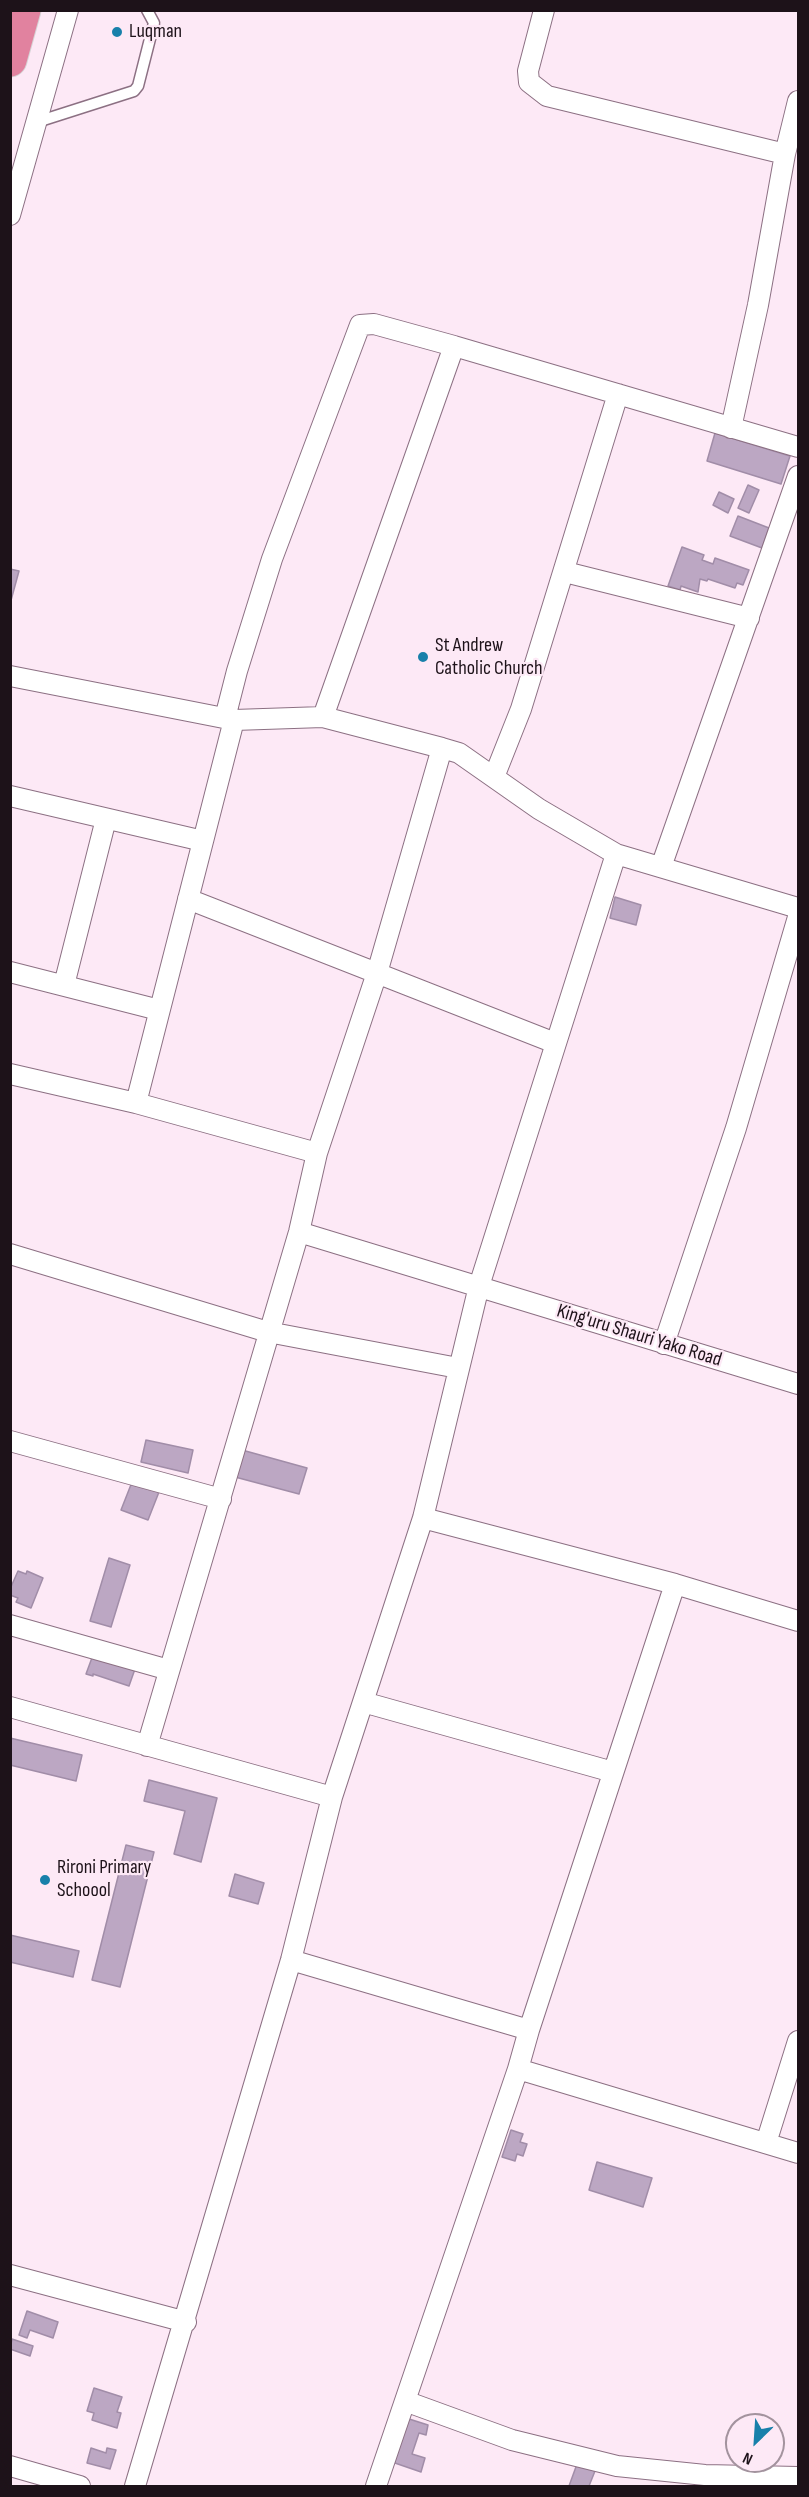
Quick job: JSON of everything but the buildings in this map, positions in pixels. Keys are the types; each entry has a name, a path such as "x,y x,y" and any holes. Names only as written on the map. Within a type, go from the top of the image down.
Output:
{"highway":[{"path":"10,60 24,10"}],"street":[{"path":"10,215 68,10"},
{"path":"544,10 528,71 529,82 547,96 785,154"},
{"path":"731,428 758,305 785,154 798,101"},
{"path":"136,1103 203,841 230,719 237,671 272,559 360,325 374,324 454,346 798,447"},
{"path":"323,717 454,346"},
{"path":"494,777 521,709 618,394"},
{"path":"661,867 798,476"},
{"path":"565,572 749,618"},
{"path":"10,676 230,719 323,717 459,753 539,809 616,854 798,908"},
{"path":"147,1746 299,1233 317,1153 378,973 442,748"},
{"path":"10,796 203,841"},
{"path":"63,985 106,819"},
{"path":"135,2487 186,2322 291,1960 332,1797 423,1518 479,1286 616,854"},
{"path":"188,899 555,1043"},
{"path":"664,1344 736,1128 798,917"},
{"path":"10,972 159,1010"},
{"path":"10,1074 136,1103 317,1153"},
{"name":"King'uru Shauri Yako Road","path":"299,1233 798,1384"},
{"path":"10,1254 268,1332 458,1368"},
{"path":"10,1441 221,1499"},
{"path":"423,1518 675,1584 798,1621"},
{"path":"376,2487 518,2069 675,1584"},
{"path":"10,1625 169,1670"},
{"path":"363,1702 613,1772"},
{"path":"10,1707 332,1797"},
{"path":"291,1960 529,2030"},
{"path":"766,2143 798,2041"},
{"path":"518,2069 798,2153"},
{"path":"10,2275 186,2322"},
{"path":"405,2401 512,2440 667,2479 705,2475 798,2476"},
{"path":"10,2466 80,2487"}],"lane":[{"path":"37,122 134,91 138,86 154,23 147,10"}],"place":[{"name":"Luqman","path":"117,32"},
{"name":"St Andrew Catholic Church","path":"423,657"},
{"name":"Rironi Primary Schoool","path":"45,1880"}]}
